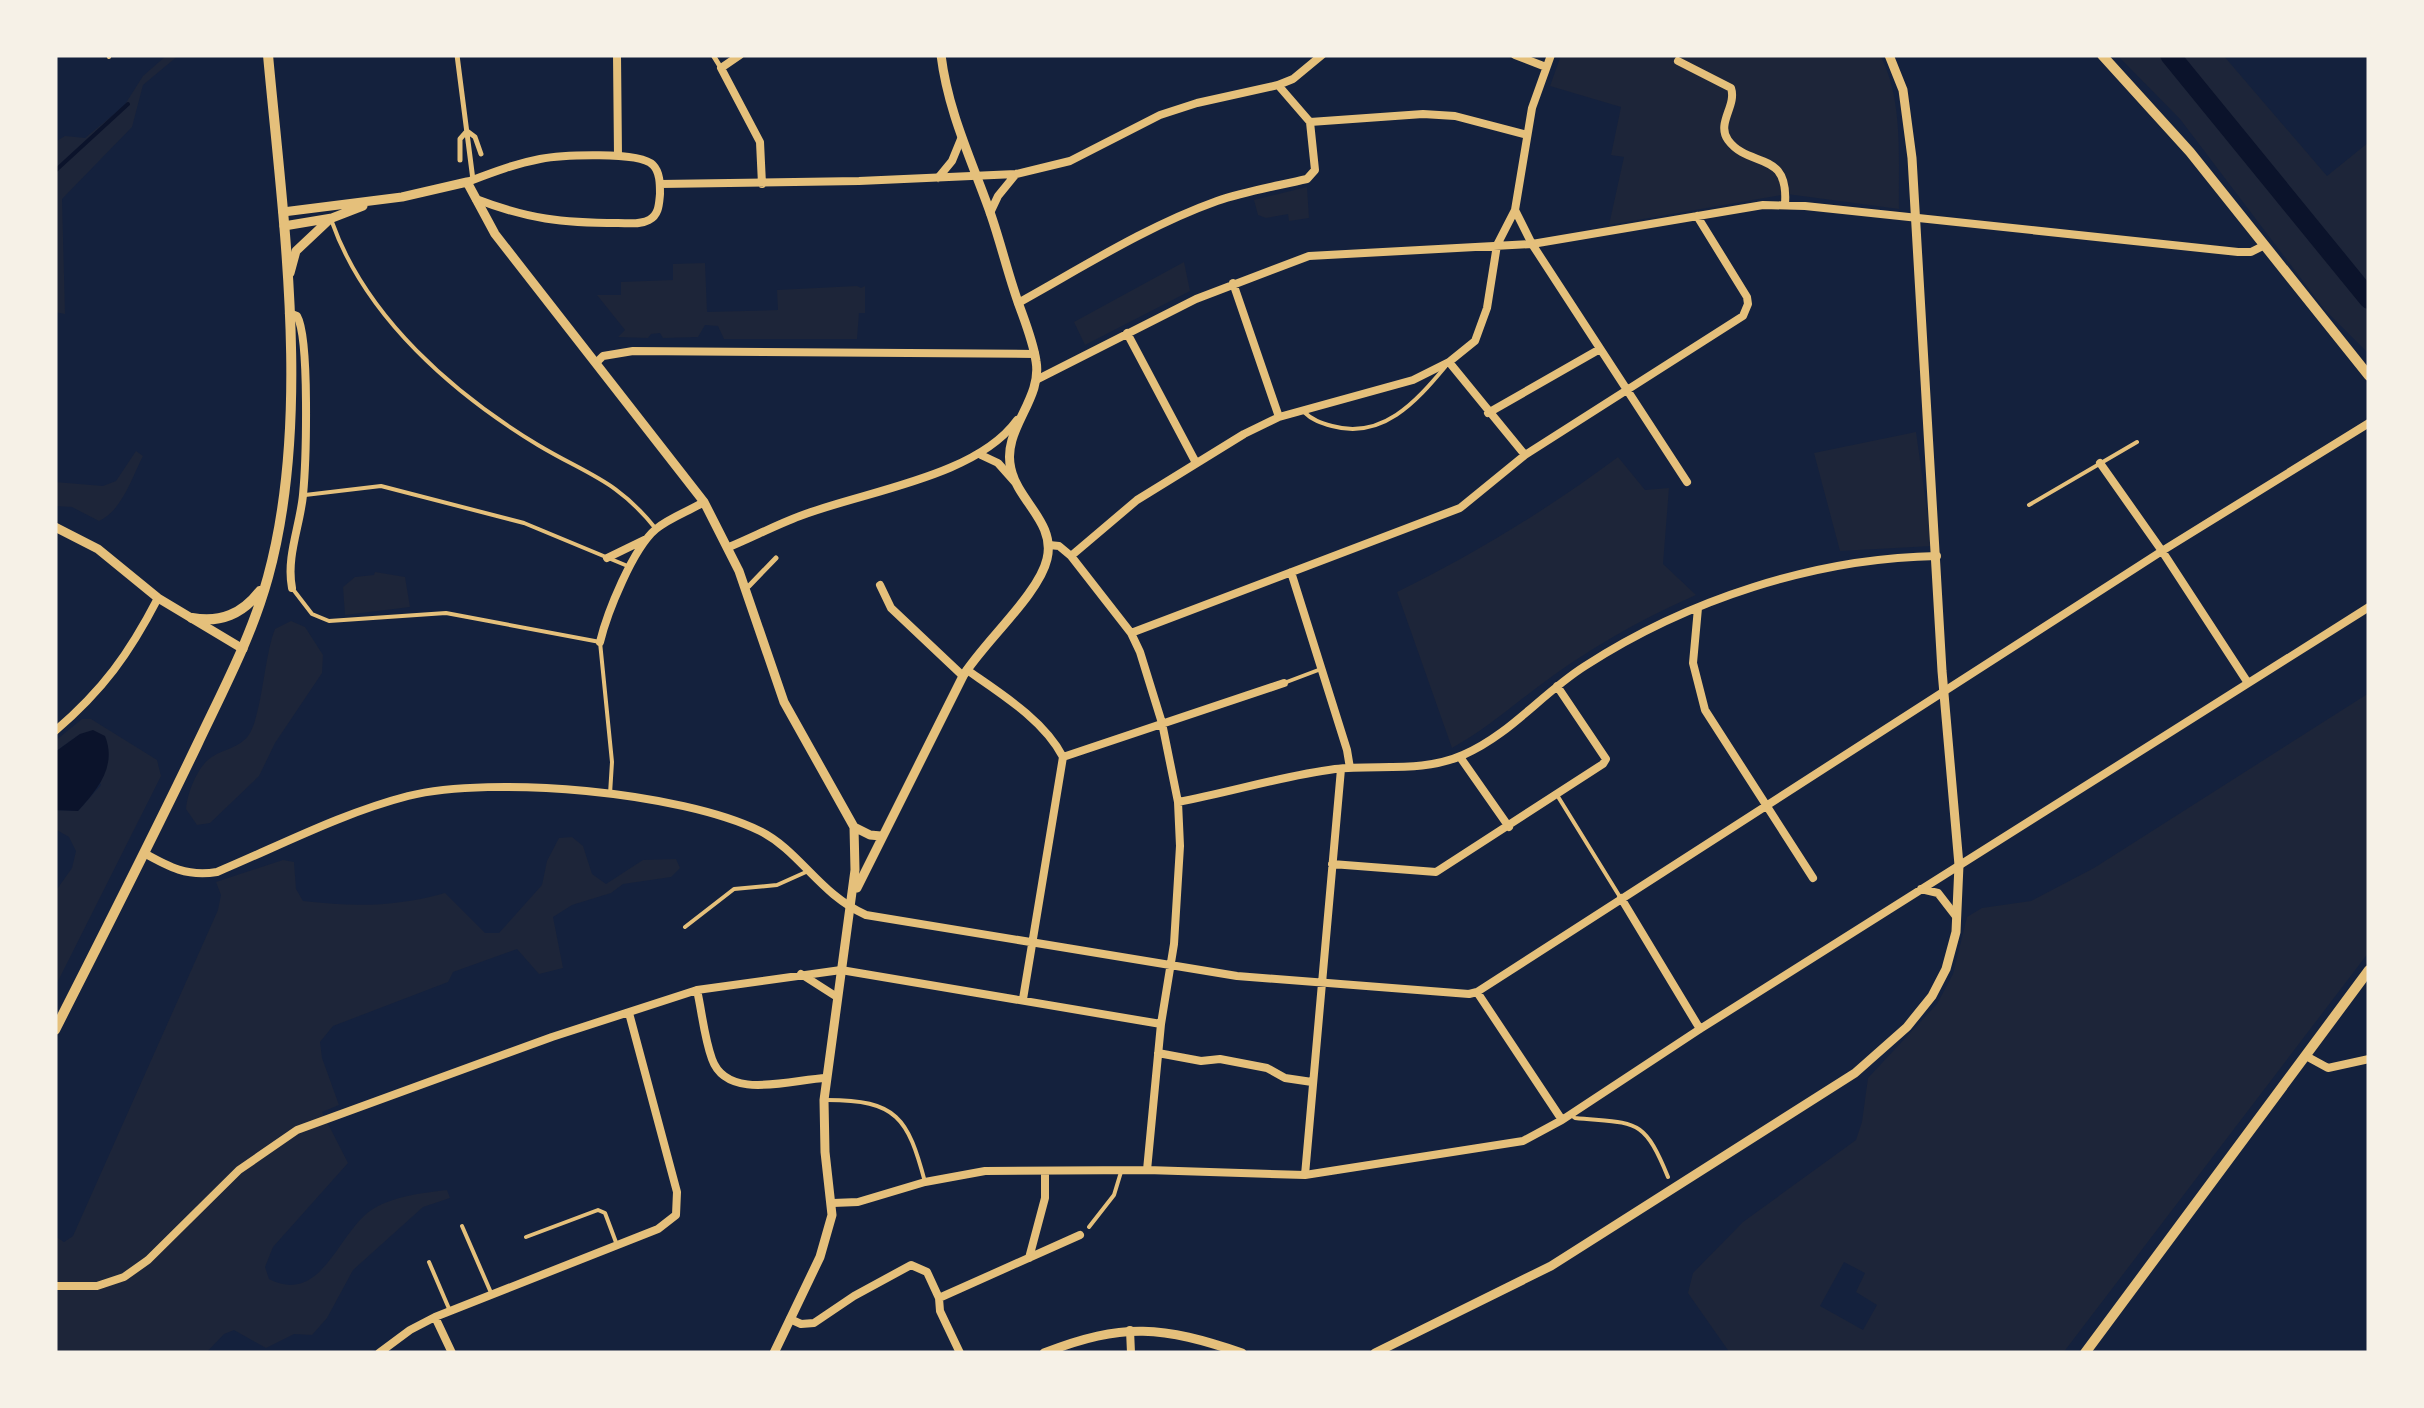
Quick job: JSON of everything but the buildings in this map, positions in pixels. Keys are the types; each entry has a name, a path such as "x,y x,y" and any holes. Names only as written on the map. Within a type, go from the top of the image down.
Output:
{"main road":[{"path":"55,1030 243,649 268,577 284,495 289,313 268,55"},
{"path":"2102,55 2163,120 2369,376"},
{"path":"192,618 208,621 233,615 257,595 268,577"},
{"path":"2085,1353 2369,970"}],"street":[{"path":"458,55 474,198 496,234 704,502 729,547 784,702 854,826 856,848 850,905 824,1100 825,1152 833,1203 824,1245 774,1353"},
{"path":"617,55 618,156"},
{"path":"713,55 760,142 762,184"},
{"path":"721,68 740,55"},
{"path":"941,55 951,110 990,214 1035,354 1038,378 1023,412 1010,460 1016,484"},
{"path":"660,184 1016,174 1070,161 1160,115 1210,99 1278,85 1293,79 1322,55"},
{"path":"1515,55 1546,67"},
{"path":"1071,556 1137,500 1195,462 1280,417 1403,383 1449,362 1475,341 1482,328 1497,246 1515,210 1534,98 1551,55"},
{"path":"1375,1353 1550,1266 1856,1072 1907,1027 1932,996 1949,959 1957,916 1959,865 1944,692 1908,116 1897,70 1889,55"},
{"path":"1678,61 1731,88 1734,97 1724,128 1728,140 1776,170 1786,185 1786,204"},
{"path":"1018,303 1183,214 1220,200 1307,179 1315,170 1310,122 1278,85"},
{"path":"1310,122 1423,114 1455,116 1527,135"},
{"path":"466,131 476,137 481,154"},
{"path":"460,160 460,139 466,131"},
{"path":"938,178 952,161 961,139"},
{"path":"284,219 470,181 542,158 639,158 650,162 658,172 660,184 654,218 640,223 523,217 474,198"},
{"path":"990,214 998,196 1016,174"},
{"path":"284,219 332,218 375,201"},
{"path":"1038,378 1233,283 1309,256 1532,244 1786,204 2238,252 2251,252 2263,246"},
{"path":"1515,210 1532,244 1687,482"},
{"path":"1131,633 1460,508 1525,455 1743,316 1746,298 1697,216"},
{"path":"288,286 296,251 332,218"},
{"path":"1233,283 1280,417"},
{"path":"289,313 297,316 302,328 303,495 290,561 292,588"},
{"path":"1126,333 1195,462"},
{"path":"1488,413 1600,349"},
{"path":"597,362 603,356 633,351 1035,354"},
{"path":"1449,362 1525,455"},
{"path":"729,547 800,516 981,455 1008,434 1023,412"},
{"path":"144,853 187,874 217,872 367,810 420,793 505,786 610,794 748,826 776,841 806,872 866,915 1171,967 1322,984 1477,992 2162,551 2369,423"},
{"path":"850,905 965,673 1036,583 1048,559 1044,526 998,462 981,455"},
{"path":"2100,463 2248,683"},
{"path":"284,495 303,495"},
{"path":"600,642 630,568 648,538 656,529 704,502"},
{"path":"55,527 98,549 158,598 243,649"},
{"path":"607,558 648,538"},
{"path":"1049,545 1059,546 1071,556 1131,633 1146,666 1178,802 1178,888 1147,1170"},
{"path":"1178,802 1345,768 1435,764 1460,757 1504,733 1558,686 1607,653 1698,608 1763,585 1841,566 1904,556 1937,556"},
{"path":"749,586 776,558"},
{"path":"1291,572 1348,750 1332,864 1305,1175"},
{"path":"880,586 890,608 965,673 1026,715 1057,745 1063,757 1023,999"},
{"path":"55,731 110,679 158,598"},
{"path":"833,1203 858,1202 925,1182 985,1171 1147,1170 1305,1175 1506,1145 1539,1134 2369,607"},
{"path":"1698,608 1693,663 1704,710 1813,878"},
{"path":"1063,757 1284,683"},
{"path":"1332,864 1436,872 1606,759 1558,686"},
{"path":"1460,757 1509,827"},
{"path":"854,826 881,836"},
{"path":"1921,889 1938,893 1957,916"},
{"path":"1621,898 1700,1029"},
{"path":"55,1286 97,1286 124,1276 148,1260 239,1170 297,1130 552,1036 697,990 841,970 1161,1024"},
{"path":"801,974 837,997"},
{"path":"697,990 712,1059 726,1078 745,1084 826,1078"},
{"path":"1477,992 1562,1120"},
{"path":"379,1353 450,1310 672,1221 679,1200 629,1013"},
{"path":"1158,1053 1268,1068 1285,1078 1312,1082"},
{"path":"2306,1056 2328,1068 2369,1059"},
{"path":"1029,1258 1045,1198 1044,1171"},
{"path":"938,1298 1080,1235"},
{"path":"790,1319 814,1323 911,1265 927,1272 960,1353"},
{"path":"435,1317 452,1353"},
{"path":"1044,1353 1076,1341 1130,1330 1163,1331 1242,1353"},
{"path":"1130,1330 1132,1353"}],"lane":[{"path":"332,218 350,262 370,293 445,378 539,446 614,486 656,529"},
{"path":"1304,412 1312,420 1330,426 1368,430 1397,416 1449,362"},
{"path":"2030,505 2137,442"},
{"path":"303,495 381,486 511,518 630,568"},
{"path":"292,588 312,614 330,622 446,613 600,642 612,762 610,794"},
{"path":"1284,683 1322,669"},
{"path":"1557,795 1621,898"},
{"path":"685,927 734,889 776,885 806,872"},
{"path":"824,1100 868,1103 895,1116 915,1142 925,1182"},
{"path":"1571,1114 1640,1128 1655,1145 1668,1177"},
{"path":"1089,1228 1114,1195 1121,1170"},
{"path":"526,1237 598,1210 604,1214 617,1245"},
{"path":"462,1226 492,1295"},
{"path":"429,1262 450,1310"}],"shaded area":[{"path":"167,55 179,55 143,85 132,127 62,199 65,314 55,312 55,142 65,136 85,138 124,106 143,76"},
{"path":"1561,55 1880,55 1896,111 1899,209 1787,194 1609,225 1624,157 1611,155 1621,107 1550,86"},
{"path":"2117,55 2223,55 2327,176 2369,142 2369,354 2324,309 2180,119"},
{"path":"1307,187 1309,218 1289,221 1288,214 1266,218 1258,215 1254,200"},
{"path":"1184,262 1190,291 1085,345 1074,322"},
{"path":"705,263 707,312 778,310 777,290 865,286 865,313 859,313 857,339 724,339 718,326 705,325 698,337 663,338 660,333 648,338 618,337 625,330 597,295 621,295 621,282 673,280 673,264"},
{"path":"1916,432 1932,546 1840,551 1814,453"},
{"path":"136,451 143,456 125,493 107,516 99,521 72,507 55,506 55,482 103,486 116,481"},
{"path":"1618,457 1645,490 1669,488 1663,564 1696,595 1593,649 1452,748 1397,592 1510,530"},
{"path":"375,572 405,577 410,607 345,615 343,587 355,577"},
{"path":"291,621 305,627 323,655 322,673 275,743 259,776 210,823 197,825 186,809 193,783 208,760 248,736 257,715 275,629"},
{"path":"2369,693 2369,952 2063,1353 1730,1353 1688,1293 1693,1273 1743,1222 1856,1140 1868,1078 1937,1004 1953,974 1967,917 1982,908 2031,901 2094,868","holes":["1844,1262 1865,1273 1856,1292 1877,1305 1863,1330 1820,1306"]},
{"path":"82,719 91,719 157,760 161,776 55,987 55,892 72,868 76,851 69,837 55,829 55,810 78,811 101,785 80,734 55,752 55,741"},
{"path":"93,730 105,736 108,747 104,776 78,811 55,810 55,752 80,734"},
{"path":"572,837 583,846 592,874 606,884 643,860 676,859 680,868 671,877 623,884 611,893 572,905 553,917 563,968 539,974 517,949 453,972 448,982 333,1026 320,1042 339,1105 322,1112 348,1163 273,1247 265,1267 269,1279 286,1285 300,1284 313,1277 364,1216 382,1204 447,1190 450,1198 423,1207 353,1270 327,1318 312,1335 294,1334 266,1348 234,1330 224,1334 206,1353 55,1353 55,1236 64,1242 73,1236 218,910 221,895 216,882 283,860 294,862 296,889 303,901 375,904 445,893 485,933 499,933 542,885 547,861 559,838"}],"waterway":[{"path":"2170,55 2369,299"},
{"path":"55,171 128,104"}]}
